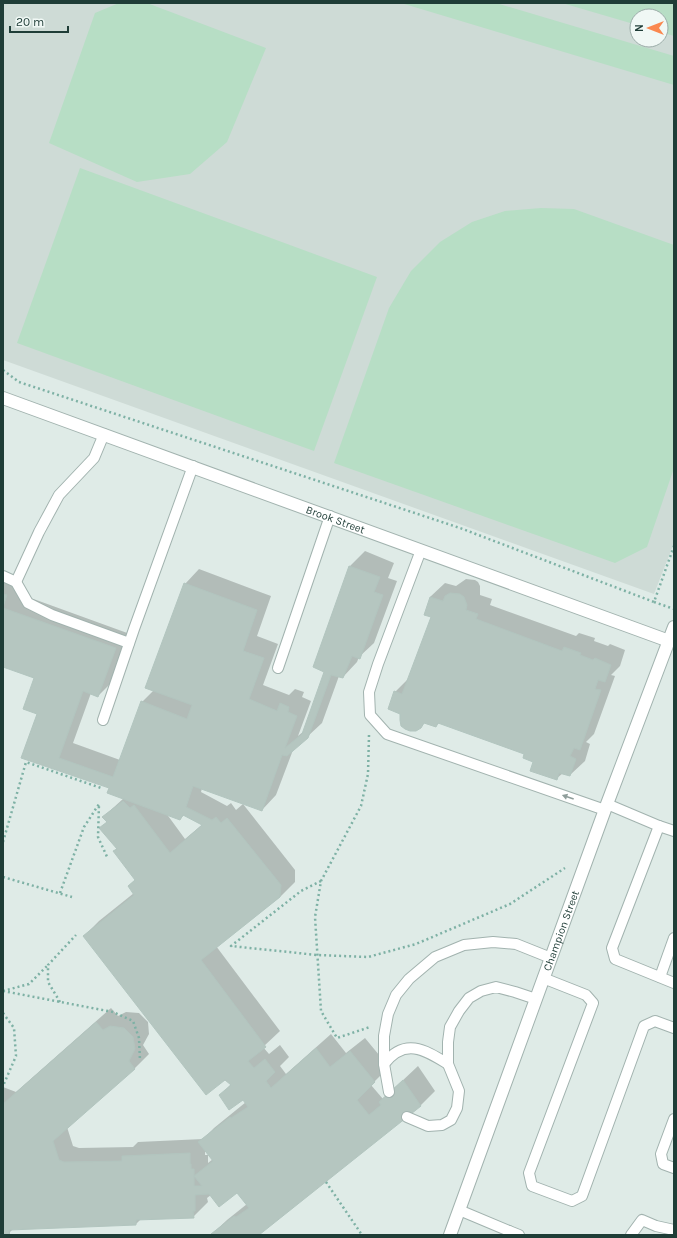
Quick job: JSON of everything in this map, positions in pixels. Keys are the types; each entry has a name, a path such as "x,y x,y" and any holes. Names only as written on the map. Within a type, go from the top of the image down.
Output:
{"street":[{"name":"Brook Street","path":"3,398 193,466 669,641"},
{"name":"Champion Street","path":"450,1235 606,807 674,627"}],"lane":[{"path":"16,582 39,532 59,495 94,458 104,434"},
{"path":"103,720 129,643 193,466"},
{"path":"278,668 330,516"},
{"path":"421,550 369,692 370,715 387,734 674,831"},
{"path":"3,576 16,582 28,603 52,615 129,643"},
{"path":"659,826 612,948 615,959 674,983"},
{"path":"660,977 674,938"},
{"path":"389,1092 384,1064 384,1036 388,1014 396,995 409,979 435,957 464,945 493,942 516,944 551,958"},
{"path":"544,978 586,995 593,1003 529,1172 532,1186 572,1201 582,1196 644,1026 655,1021 674,1028"},
{"path":"407,1118 428,1126 442,1125 451,1120 457,1108 459,1091 448,1064 450,1027 459,1011 469,998 481,991 496,987 536,999"},
{"path":"384,1064 389,1057 398,1051 417,1048 428,1052 448,1064"},
{"path":"674,1119 662,1154 663,1164 674,1168"},
{"path":"459,1210 509,1233 520,1235"},
{"path":"631,1235 642,1220 656,1226 674,1230"}],"path":[{"path":"3,370 19,382 460,528 674,609"},
{"path":"654,602 674,546"},
{"path":"370,715 368,774 361,806 321,881 315,917 320,1011 337,1038 370,1027"},
{"path":"3,842 26,762 101,788"},
{"path":"60,893 84,827 99,804 98,837 108,859"},
{"path":"321,881 301,891 231,946 317,955 368,957 416,944 510,904 565,868"},
{"path":"3,877 72,897"},
{"path":"76,935 29,984 3,991 113,1012 133,1021 138,1038 140,1061"},
{"path":"48,965 48,982 60,1002"},
{"path":"3,1013 14,1028 16,1056 3,1086"},
{"path":"326,1182 362,1235"}],"shaded area":[{"path":"674,3 674,543 654,594 3,360 3,4"}],"green space":[{"path":"119,3 147,3 266,48 227,142 190,174 137,182 49,143 95,13"},
{"path":"401,3 496,3 629,43 629,48 647,48 674,56 674,85"},
{"path":"562,3 674,3 674,36 669,34 669,8 629,8 629,23"},
{"path":"80,168 377,277 314,451 17,343"},
{"path":"541,208 574,209 674,245 674,468 647,547 615,563 334,463 389,308 411,271 440,242 472,222 505,211"}],"building":[{"path":"349,566 380,577 374,592 383,595 360,659 352,656 343,678 331,675 308,738 287,756 282,755 262,811 193,786 186,807 212,820 216,817 221,823 227,818 281,885 280,897 201,960 266,1047 248,1061 254,1068 265,1059 275,1072 266,1081 271,1088 316,1048 330,1067 350,1051 375,1082 357,1100 369,1115 381,1105 379,1102 403,1080 421,1106 259,1235 211,1234 234,1216 236,1217 249,1208 237,1193 219,1207 209,1194 195,1195 195,1211 193,1211 194,1218 136,1220 136,1225 9,1230 9,1234 3,1234 3,1104 96,1022 103,1030 110,1026 124,1028 133,1037 135,1049 129,1061 135,1069 53,1141 59,1160 64,1162 122,1161 122,1156 190,1153 190,1164 191,1169 194,1169 194,1176 213,1161 198,1142 230,1117 231,1118 248,1107 243,1100 229,1110 219,1095 231,1085 225,1080 206,1095 83,936 134,895 128,886 135,880 113,851 117,849 99,828 107,822 102,817 123,801 130,808 134,805 170,853 202,825 183,815 180,820 107,793 109,788 21,758 37,714 23,709 34,678 3,667 3,608 116,648 98,697 83,691 59,758 113,777 141,701 187,719 192,705 145,688 184,583 257,610 243,651 264,658 249,699 277,711 280,703 289,707 288,712 297,716 285,748 302,734 324,672 313,667","holes":["194,1176 202,1186 194,1186"]},
{"path":"450,593 460,594 464,597 467,605 466,610 478,614 476,619 562,651 564,647 581,653 580,655 593,660 595,658 611,665 605,682 598,680 595,689 601,690 580,750 574,748 570,756 576,759 570,776 559,773 557,780 530,771 533,762 523,758 524,754 438,723 436,727 424,723 421,728 416,731 410,731 401,726 400,714 388,709 394,691 402,694 431,617 424,615 430,597 443,601 445,596"},
{"path":"3,594 7,595 3,607"}]}
